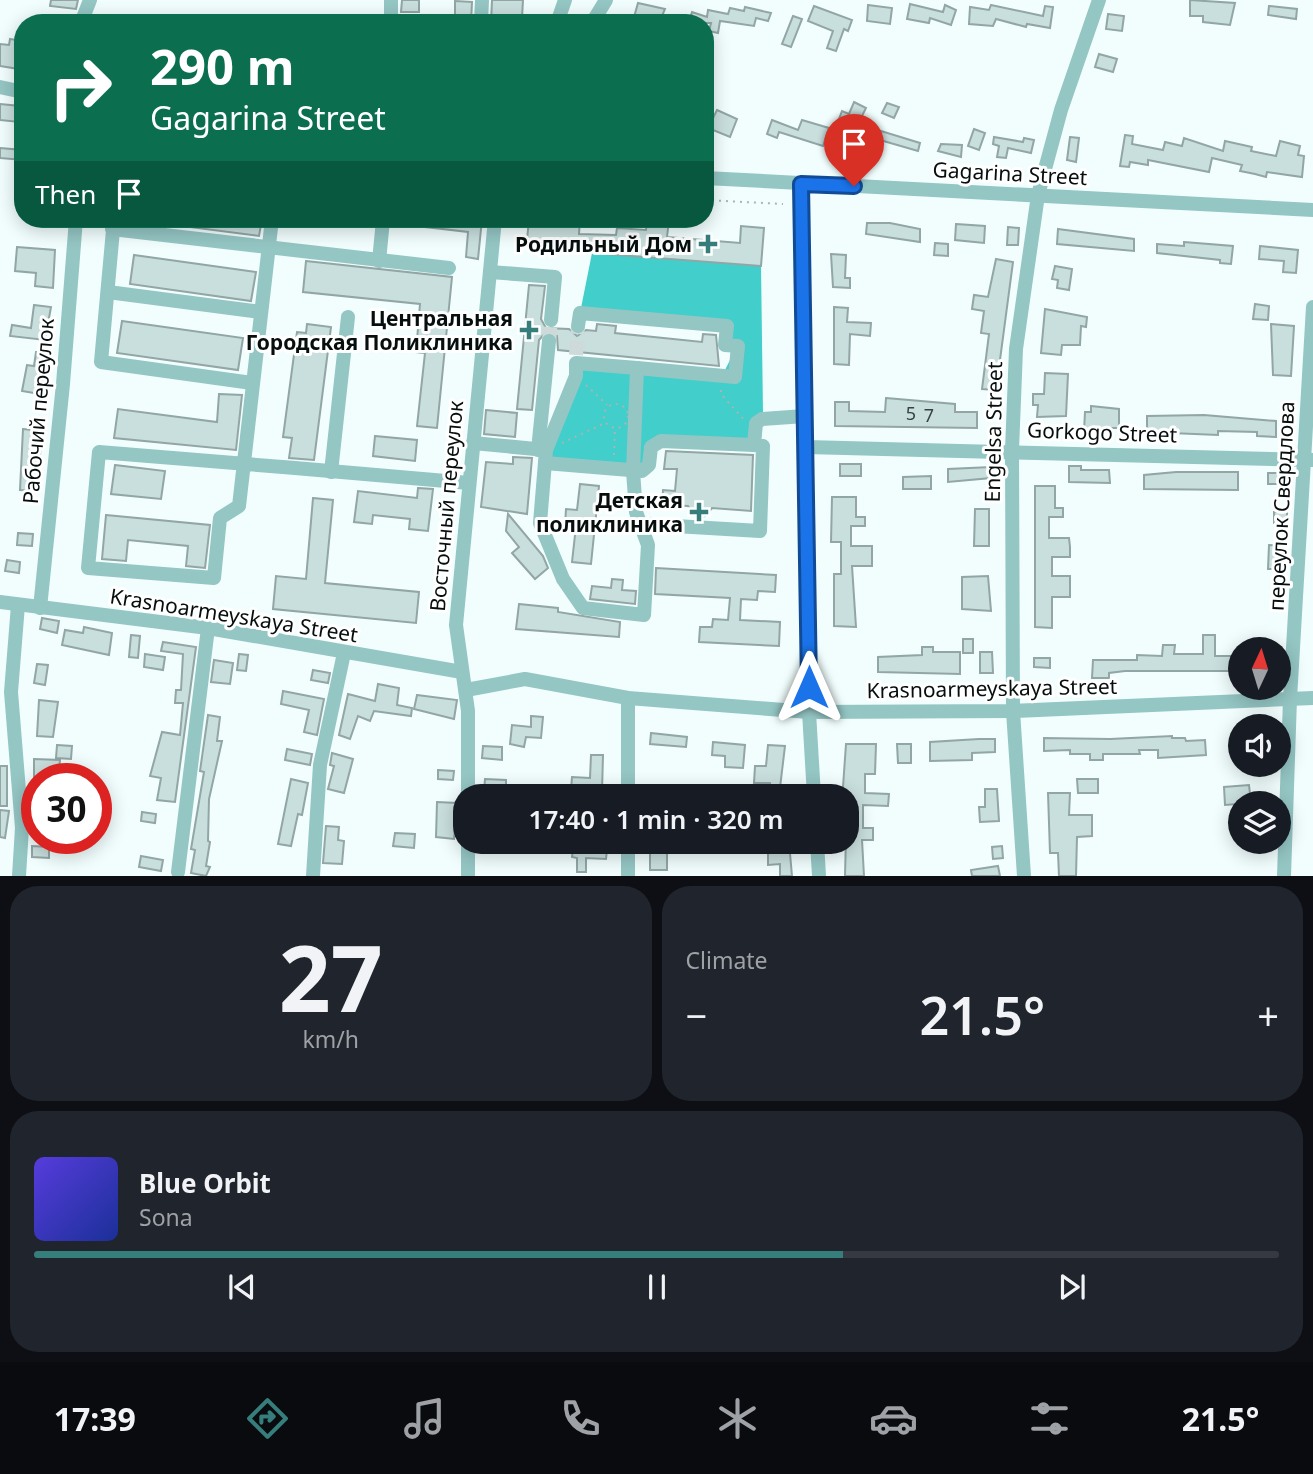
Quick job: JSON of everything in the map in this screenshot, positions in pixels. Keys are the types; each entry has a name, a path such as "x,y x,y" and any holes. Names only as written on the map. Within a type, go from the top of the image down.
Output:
{"street":[{"name":"Engelsa Street","path":"1024,876 1013,711 1012,450 1016,349 1038,195 1061,110 1099,0"},
{"name":"Gagarina Street","path":"714,179 1313,210"},
{"path":"801,184 809,712 813,784"},
{"name":"Рабочий переулок","path":"40,608 63,384 75,228"},
{"path":"113,228 101,362 252,383"},
{"path":"139,228 269,248 449,268"},
{"path":"271,228 252,383 244,464 239,506 220,518 214,578 88,568 99,452 244,464 331,472 469,483"},
{"path":"379,261 382,228"},
{"name":"Восточный переулок","path":"468,784 466,690 456,625 494,228"},
{"path":"490,272 555,277 551,320"},
{"path":"108,292 261,312"},
{"name":"переулок Свердлова","path":"1292,674 1309,460 1313,307"},
{"path":"543,454 576,365 735,377 737,346 725,345 727,326 580,313 578,326"},
{"path":"331,472 348,317"},
{"path":"549,341 540,523 563,579 583,608 644,615 648,545 636,512 633,471 637,368"},
{"path":"752,445 756,423 762,419 805,416"},
{"path":"472,443 633,471 647,470 651,447 661,441 764,446 760,531 640,524"},
{"name":"Gorkogo Street","path":"806,447 1012,450 1309,460"},
{"name":"Krasnoarmeyskaya Street","path":"0,602 208,628 462,673"},
{"path":"18,605 11,692 22,828 19,876"},
{"path":"178,872 208,628"},
{"path":"313,876 320,765 344,653"},
{"name":"Krasnoarmeyskaya Street","path":"466,690 525,679 628,698 809,712 1013,711 1267,700"},
{"path":"628,698 628,784"},
{"name":"Krasnoarmeyskaya Street","path":"1292,699 1313,698"},
{"name":"переулок Свердлова","path":"1284,876 1290,700"},
{"path":"468,854 468,876"},
{"path":"628,854 628,876"},
{"path":"818,854 819,876"}],"path":[{"path":"714,200 783,204"},
{"path":"576,365 608,406"},
{"path":"722,376 721,394 750,427 752,445"},
{"path":"608,406 619,404 628,412 626,423 615,428"},
{"path":"608,406 603,417 615,428"},
{"path":"543,454 606,422"},
{"path":"614,469 615,428"}],"shaded area":[{"path":"592,253 761,266 763,413 749,445 661,441 649,465 545,463 576,363 722,376 737,346 725,345 727,326 580,313"}],"building":[{"path":"51,0 78,0 76,9 50,6"},
{"path":"402,0 419,0 419,12 401,12"},
{"path":"492,0 523,0 522,14 491,14"},
{"path":"1190,0 1235,3 1230,25 1203,22 1203,16 1190,16"},
{"path":"455,1 472,2 471,14 455,14"},
{"path":"638,3 665,9 663,14 635,14"},
{"path":"910,4 943,12 945,5 956,10 951,25 930,18 929,23 907,19"},
{"path":"868,5 892,8 890,24 867,21"},
{"path":"991,5 1043,16 1045,6 1053,7 1050,28 1027,24 1026,27 996,19 993,26 969,24 970,7 989,10"},
{"path":"814,6 852,20 848,31 844,29 836,51 827,48 833,31 808,21"},
{"path":"1269,6 1297,9 1296,19 1268,15"},
{"path":"745,7 771,13 768,21 756,18 754,26 720,21 718,33 714,32 714,14 707,14 708,10 728,14 730,8 744,11"},
{"path":"1108,14 1124,16 1122,31 1106,29"},
{"path":"793,16 802,19 791,47 782,44"},
{"path":"10,39 14,40 14,68 0,66 0,44 9,45"},
{"path":"1099,54 1117,59 1113,72 1095,67"},
{"path":"854,102 866,108 858,124 920,143 918,151 880,140 877,151 853,144 857,135 836,127 842,111 849,114"},
{"path":"887,103 899,107 894,118 882,113"},
{"path":"0,104 14,105 14,121 0,120"},
{"path":"717,110 737,119 730,137 714,130"},
{"path":"772,120 798,130 802,120 829,128 823,146 779,132 777,138 767,134"},
{"path":"974,129 985,133 979,150 968,146"},
{"path":"1125,135 1133,136 1132,144 1163,150 1165,142 1182,146 1184,138 1223,151 1225,141 1252,147 1251,151 1276,156 1280,141 1300,146 1298,155 1304,156 1302,177 1267,172 1266,177 1240,171 1242,165 1212,158 1209,172 1148,160 1148,165 1130,162 1129,167 1120,166"},
{"path":"994,137 1023,142 1024,138 1034,140 1031,153 1008,148 1006,158 997,157 999,146 993,144"},
{"path":"1070,137 1079,138 1076,162 1067,160"},
{"path":"941,144 962,145 961,157 938,151"},
{"path":"0,148 14,149 14,159 0,158"},
{"path":"867,223 890,223 920,229 920,242 866,234"},
{"path":"956,224 985,226 984,243 955,240"},
{"path":"741,226 764,228 761,266 592,253 593,247 527,240 528,228 579,228 579,234 616,235 617,228 668,228 667,237 740,243"},
{"path":"1008,227 1019,228 1018,245 1007,245"},
{"path":"197,228 260,228 259,236"},
{"path":"434,228 481,228 478,259 466,257 468,232"},
{"path":"1058,229 1134,239 1134,251 1057,244"},
{"path":"1184,242 1233,246 1231,264 1220,263 1220,260 1157,253 1157,244 1184,246"},
{"path":"935,243 948,244 948,256 934,255"},
{"path":"1260,246 1298,250 1296,273 1283,272 1284,261 1259,259"},
{"path":"17,247 55,250 53,288 35,286 36,273 15,271"},
{"path":"831,254 846,255 845,278 850,278 850,288 833,287"},
{"path":"134,255 256,272 251,301 130,284"},
{"path":"996,259 1013,262 996,390 982,389 989,334 981,333 984,311 972,309 974,295 988,297"},
{"path":"306,261 452,277 437,428 417,426 425,353 416,352 420,304 303,292"},
{"path":"1055,266 1072,269 1069,290 1057,288 1058,280 1052,279"},
{"path":"529,285 545,286 541,319 546,328 569,329 577,336 586,330 596,331 597,324 616,326 615,333 702,342 703,334 716,335 719,366 558,350 557,336 546,332 539,340 532,410 517,409"},
{"path":"1255,304 1269,306 1268,320 1253,319"},
{"path":"34,305 51,307 45,340 10,336 12,325 31,328"},
{"path":"834,307 848,308 847,322 871,323 870,336 850,334 849,365 834,364"},
{"path":"1045,309 1087,317 1086,327 1081,326 1080,345 1062,345 1061,355 1041,353"},
{"path":"122,321 243,338 238,370 117,353"},
{"path":"307,324 331,327 314,460 289,458 292,438 283,437 297,332 306,333"},
{"path":"1271,324 1294,326 1291,376 1273,375"},
{"path":"36,352 49,353 40,394 22,391 27,365 34,366"},
{"path":"1045,373 1068,374 1066,416 1037,417 1038,405 1033,405 1033,394 1044,394"},
{"path":"219,394 242,395 236,450 114,438 118,409 217,422"},
{"path":"886,398 955,404 955,412 977,412 977,428 835,426 835,402 849,402 849,411 885,412"},
{"path":"1091,406 1119,409 1119,428 1084,431 1085,412 1091,412"},
{"path":"486,410 517,413 515,437 484,434"},
{"path":"1204,415 1276,421 1276,437 1257,436 1257,432 1218,431 1218,435 1147,432 1147,416"},
{"path":"23,429 42,431 37,491 20,490"},
{"path":"375,436 417,440 415,461 373,456"},
{"path":"666,451 753,455 751,511 712,508 705,516 699,517 693,515 688,506 662,505 663,490 675,491 677,469 664,469"},
{"path":"513,457 532,458 527,514 481,507 486,462 513,464"},
{"path":"840,464 861,464 861,476 840,476"},
{"path":"115,465 165,471 161,499 111,494"},
{"path":"1069,466 1081,466 1081,470 1109,470 1110,483 1069,482"},
{"path":"991,467 991,478 948,482 948,469"},
{"path":"1238,472 1238,490 1144,489 1144,475"},
{"path":"1268,473 1287,473 1287,484 1268,484"},
{"path":"931,476 931,489 903,489 903,477"},
{"path":"580,484 599,486 591,564 572,562 576,526 565,525 566,509 577,510"},
{"path":"1035,486 1055,486 1055,508 1063,508 1063,517 1049,517 1049,538 1069,538 1070,557 1052,557 1052,576 1070,576 1070,597 1052,597 1052,628 1035,627"},
{"path":"418,488 433,489 428,531 409,529 410,519 373,515 372,524 354,522 358,491 417,498"},
{"path":"832,497 856,497 856,517 865,517 865,526 851,526 851,546 872,546 872,566 852,566 856,627 834,626 834,574 841,574 841,542 831,542"},
{"path":"313,498 333,500 325,583 419,592 416,623 273,609 276,576 306,579"},
{"path":"975,509 989,509 989,546 974,546"},
{"path":"1274,512 1287,512 1287,523 1274,523"},
{"path":"508,514 543,556 548,568 535,579 512,553 519,547 506,531"},
{"path":"106,515 210,525 205,568 186,566 188,546 128,540 126,561 102,559"},
{"path":"18,533 33,534 32,546 17,545"},
{"path":"1269,545 1283,546 1283,569 1268,569"},
{"path":"7,560 20,562 19,573 5,571"},
{"path":"656,568 776,575 775,592 758,591 757,600 741,599 740,620 780,622 779,646 699,642 700,627 712,627 713,619 728,620 730,598 655,594"},
{"path":"988,576 991,611 962,609 962,577"},
{"path":"612,579 623,580 622,590 636,591 635,604 590,599 592,586 611,588"},
{"path":"519,604 558,608 558,612 620,622 619,637 516,629"},
{"path":"42,618 59,621 57,633 40,629"},
{"path":"84,627 112,633 109,655 62,645 65,630 83,633"},
{"path":"131,635 140,636 138,658 129,657"},
{"path":"1203,635 1215,635 1215,656 1228,656 1228,671 1125,671 1109,673 1109,678 1092,678 1093,660 1137,660 1137,655 1162,656 1163,645 1175,645 1174,654 1203,654"},
{"path":"963,639 973,639 973,653 963,653"},
{"path":"163,642 196,647 175,802 157,800 161,778 150,776 162,732 180,735 183,703 175,703 176,690 181,690 183,654 161,651"},
{"path":"922,647 933,647 933,652 960,652 960,674 878,672 878,657 922,655"},
{"path":"980,652 992,652 993,673 980,673"},
{"path":"145,654 165,657 163,670 144,667"},
{"path":"239,654 248,655 246,671 237,670"},
{"path":"1034,658 1050,658 1050,668 1034,667"},
{"path":"214,660 233,663 230,684 211,682"},
{"path":"37,664 48,665 45,685 34,683"},
{"path":"313,670 330,673 328,683 311,680"},
{"path":"378,684 399,688 397,705 412,708 411,716 374,711 370,721 358,716 350,739 339,735 348,694 375,701"},
{"path":"283,691 324,699 317,735 304,732 309,710 281,704"},
{"path":"417,695 457,700 454,719 414,709"},
{"path":"39,700 58,702 53,737 37,736"},
{"path":"208,715 220,717 217,741 222,741 209,799 210,842 206,866 210,867 206,876 191,873 195,850 191,849 204,772 200,771"},
{"path":"531,716 543,717 541,738 526,737 524,747 510,744 512,725 531,727"},
{"path":"651,733 687,737 686,747 650,744"},
{"path":"1044,738 1185,738 1186,741 1205,740 1206,755 1158,758 1158,750 1139,750 1140,754 1103,754 1103,760 1090,760 1090,754 1070,754 1070,750 1044,751"},
{"path":"995,739 995,752 972,753 972,760 930,761 930,742"},
{"path":"713,742 745,745 743,768 725,767 725,756 712,755"},
{"path":"846,744 876,744 875,774 865,774 865,793 889,794 888,806 863,805 863,828 873,828 873,840 862,840 864,876 845,876 846,854 859,854 859,784 843,784"},
{"path":"897,744 911,744 911,763 898,763"},
{"path":"57,745 72,746 71,759 56,758"},
{"path":"768,745 785,746 780,784 754,783 755,766 766,766"},
{"path":"483,746 502,747 502,760 482,758"},
{"path":"287,749 312,754 310,765 285,760"},
{"path":"332,753 353,759 344,793 328,789 334,766 330,765"},
{"path":"591,755 603,755 602,784 571,784 572,777 590,778"},
{"path":"34,759 60,760 60,763 34,763"},
{"path":"0,766 7,766 7,806 0,806"},
{"path":"438,770 454,771 453,780 438,779"},
{"path":"291,779 308,783 302,815 298,814 291,846 278,844"},
{"path":"485,779 506,780 506,784 485,784"},
{"path":"1077,779 1098,779 1098,793 1078,793"},
{"path":"1249,785 1250,791 1228,791 1228,805 1225,805 1224,787"},
{"path":"985,789 997,789 999,821 980,822 979,807 985,807"},
{"path":"1048,793 1070,793 1069,815 1092,815 1092,836 1077,837 1076,876 1059,876 1058,853 1050,853"},
{"path":"437,802 453,803 453,839 436,837"},
{"path":"0,810 9,811 5,838 0,837"},
{"path":"142,812 156,814 155,823 141,821"},
{"path":"326,826 339,827 338,840 344,841 342,864 323,863"},
{"path":"395,833 415,834 414,848 393,846"},
{"path":"1002,846 1003,858 993,859 992,847"},
{"path":"32,854 49,854 49,858 32,857"},
{"path":"572,854 607,854 606,859 586,858 586,872 577,872 577,858 572,857"},
{"path":"650,854 667,854 667,870 650,870"},
{"path":"768,854 790,854 792,876 780,876 780,864 768,865"},
{"path":"141,856 163,860 161,871 139,867"},
{"path":"998,866 1000,876 972,876 971,870"}],"tunnel":[{"path":"549,341 551,320"},
{"path":"576,355 578,326"}],"place":[{"name":"Родильный Дом","path":"708,244"},
{"name":"Центральная Городская Поликлиника","path":"529,330"},
{"name":"Детская поликлиника","path":"699,512"}],"route":[{"path":"809,687 801,184 854,186"}]}
